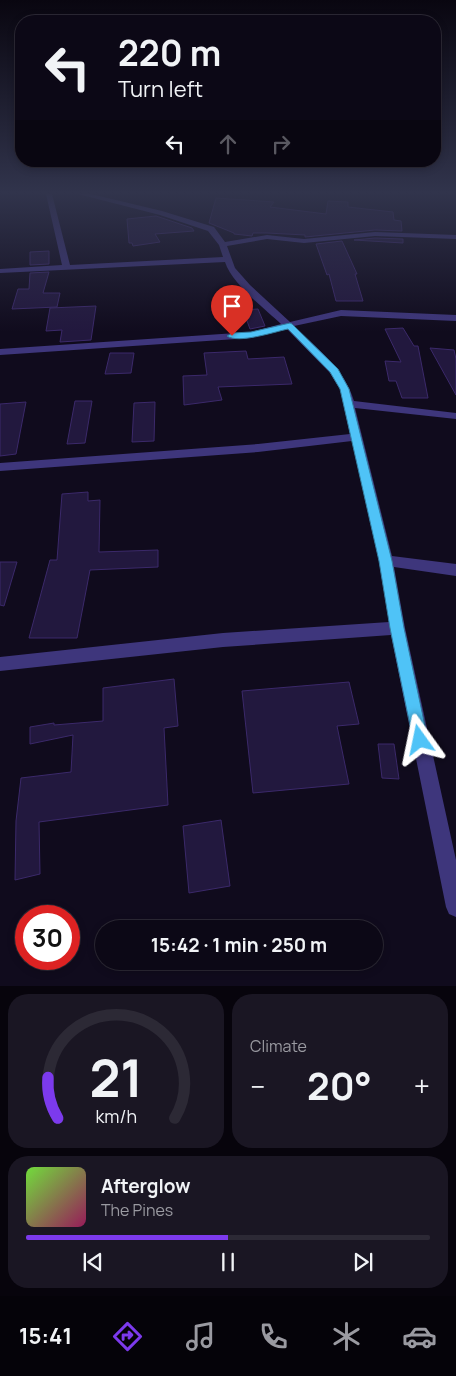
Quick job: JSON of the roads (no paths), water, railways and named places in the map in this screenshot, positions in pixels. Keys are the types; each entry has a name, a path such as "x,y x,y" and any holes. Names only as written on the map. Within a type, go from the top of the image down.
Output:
{"street":[{"path":"60,240 66,267"},
{"path":"220,240 231,269 247,287 290,326 334,371 345,389 386,561 397,628 456,907"},
{"path":"223,245 250,240"},
{"path":"295,240 313,240"},
{"path":"0,271 228,259"},
{"path":"0,352 251,335 290,326 321,316 341,313 456,318"},
{"path":"349,404 456,416"},
{"path":"0,467 258,448 357,437"},
{"path":"386,561 456,570"},
{"path":"0,664 223,640 397,628"}]}
